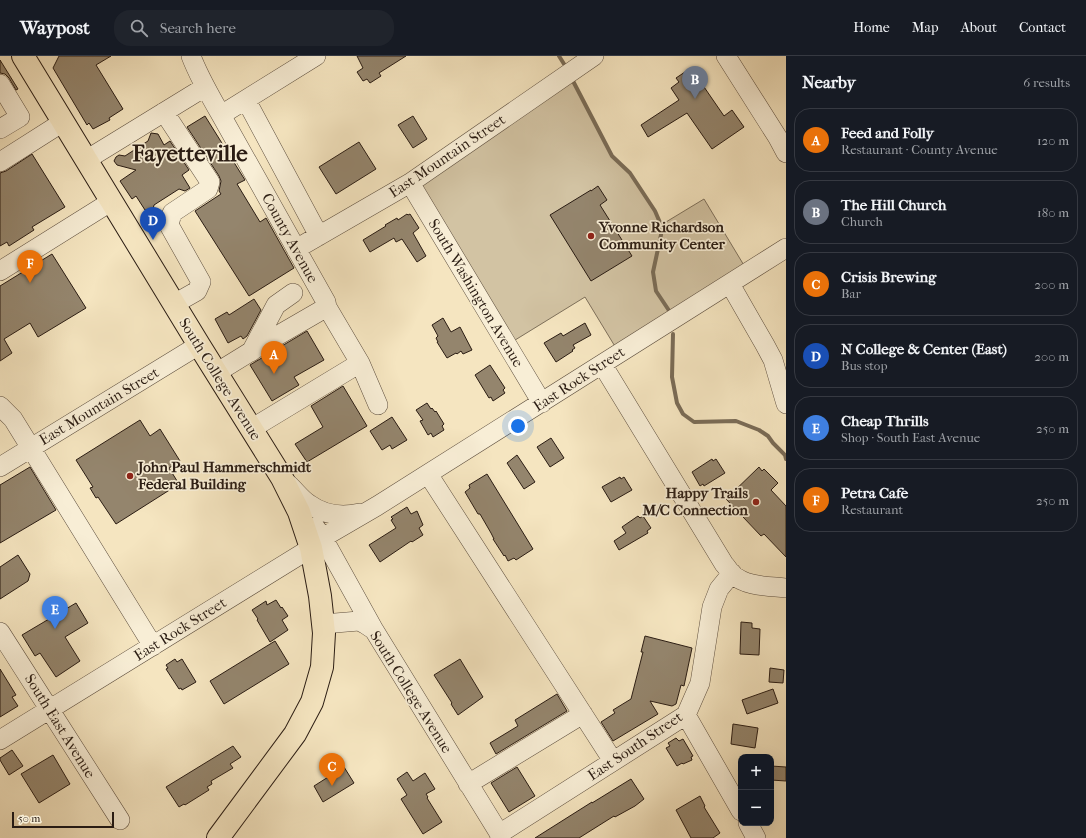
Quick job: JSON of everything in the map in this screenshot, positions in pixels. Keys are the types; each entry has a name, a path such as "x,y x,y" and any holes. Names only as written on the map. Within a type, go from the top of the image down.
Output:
{"main road":[{"name":"South College Avenue","path":"23,56 216,373 282,478 315,543 323,624"},
{"path":"218,838 295,734 312,702 322,667 324,634 323,624"}],"street":[{"name":"County Avenue","path":"191,56 205,87 326,302 327,307 360,362 378,405"},
{"name":"East Mountain Street","path":"296,250 410,183 594,56"},
{"path":"726,56 786,153"},
{"path":"221,115 246,100 307,58"},
{"path":"0,84 20,117 0,129"},
{"path":"86,160 205,87"},
{"path":"246,100 319,236"},
{"path":"164,112 210,182 208,189 172,213 169,225 201,282 197,291 174,304"},
{"path":"0,162 64,122"},
{"name":"South Washington Avenue","path":"410,183 542,403"},
{"path":"0,271 112,201"},
{"name":"East Rock Street","path":"0,740 153,646 315,543 368,512 786,248"},
{"path":"730,284 773,360 786,404"},
{"path":"251,352 276,305 293,293"},
{"path":"216,373 327,307"},
{"name":"East Mountain Street","path":"0,467 199,345"},
{"path":"251,429 360,362"},
{"path":"602,364 724,564 732,573 749,583 786,588"},
{"path":"566,387 584,382 598,384 611,389 628,406"},
{"path":"3,410 13,419 153,646"},
{"path":"428,474 613,761"},
{"path":"282,478 308,504 323,511 336,515 349,516 368,512"},
{"path":"315,543 374,630"},
{"name":"East South Street","path":"501,836 613,761 686,715 700,683 712,607 720,589 732,573"},
{"name":"South College Avenue","path":"323,624 359,621 374,630 501,836"},
{"name":"South East Avenue","path":"0,632 120,820"},
{"path":"468,784 583,714"},
{"path":"686,715 738,806"},
{"path":"750,826 756,838"}],"shaded area":[{"path":"569,73 612,156 630,173 655,211 661,225 704,199 748,272 619,353 585,297 507,345 410,183"}],"building":[{"path":"59,56 111,56 96,65 123,109 109,118 110,120 93,129 89,123 87,125 53,68"},
{"path":"357,56 406,56 379,73 381,76 370,83 367,79 363,81 357,72 363,68"},
{"path":"0,60 18,89 16,90 5,74 0,73"},
{"path":"691,68 724,116 732,110 744,127 712,149 687,113 648,137 641,125 679,100 671,88 679,82 676,78"},
{"path":"205,116 245,180 237,184 260,222 266,218 294,268 249,296 195,211 221,194 219,191 221,181 219,176 187,127"},
{"path":"413,116 427,139 413,148 398,125"},
{"path":"151,133 158,134 164,145 170,141 189,170 182,175 190,188 185,191 179,189 154,205 153,209 149,211 145,210 136,196 132,199 120,181 136,170 117,165 114,161 119,155 125,156 148,141"},
{"path":"359,142 376,169 336,194 319,167"},
{"path":"32,154 65,207 32,227 34,230 9,246 7,242 0,246 0,173 6,171"},
{"name":"Yvonne Richardson Community Center","path":"598,186 607,200 600,205 632,256 591,281 550,215"},
{"path":"407,214 410,214 419,228 413,233 426,256 417,262 402,239 396,242 394,238 370,252 363,240 386,226 385,225 397,218 398,220"},
{"path":"52,254 86,308 38,337 30,323 4,339 12,353 0,361 0,286"},
{"path":"254,299 261,310 247,336 243,339 241,336 228,343 215,319 227,312 229,315"},
{"path":"443,318 451,332 460,327 472,350 463,354 461,351 447,358 437,342 436,338 438,336 432,325"},
{"path":"585,323 591,335 573,345 575,348 572,350 573,351 556,362 544,343 561,333 563,336"},
{"path":"307,331 324,360 294,377 299,385 272,401 250,365"},
{"path":"490,365 505,388 503,390 505,393 493,401 491,397 489,398 475,375"},
{"path":"343,386 367,426 307,462 295,444 323,427 311,406"},
{"path":"427,403 431,409 432,408 435,412 436,411 444,424 442,426 444,430 433,437 431,433 428,435 420,421 423,420 416,410"},
{"path":"392,417 407,440 392,449 390,445 382,450 370,431"},
{"name":"John Paul Hammerschmidt Federal Building","path":"140,420 150,436 160,429 180,461 169,468 179,484 116,524 98,497 96,498 90,488 93,487 76,460"},
{"path":"551,438 564,458 550,467 537,447"},
{"path":"517,455 535,482 524,489 507,463"},
{"path":"712,459 713,461 716,459 725,473 704,486 703,484 700,486 692,472"},
{"path":"30,467 56,510 0,543 0,485"},
{"name":"Happy Trails M/C Connection","path":"759,467 762,471 764,469 778,483 771,490 786,506 786,557 764,534 761,536 726,499"},
{"path":"487,474 533,549 516,560 514,558 508,561 505,555 504,556 480,514 478,514 465,492 470,488 469,485"},
{"path":"620,477 621,479 624,477 632,490 611,502 602,487"},
{"path":"407,507 411,514 417,511 423,525 419,528 423,535 412,542 411,541 380,562 369,545 396,528 391,520 393,519 391,517"},
{"path":"638,516 640,518 643,516 651,528 647,531 648,533 619,550 614,541 626,533 622,527"},
{"path":"18,555 30,574 28,581 0,599 0,567"},
{"path":"276,600 288,616 282,620 288,630 270,642 252,610 266,601 267,605"},
{"path":"76,603 88,623 65,637 80,661 56,677 40,653 35,656 22,635"},
{"path":"741,622 752,623 752,628 760,629 759,655 740,654"},
{"path":"645,636 692,648 684,686 681,685 676,704 672,706 650,701 658,714 613,741 601,722 615,713 613,710 631,699 643,652 641,652"},
{"path":"275,641 289,664 224,704 210,681"},
{"path":"175,659 177,662 182,659 196,682 182,690 181,688 179,689 166,669 168,668 166,665"},
{"path":"460,659 483,697 458,715 434,675"},
{"path":"770,668 784,670 783,683 769,682"},
{"path":"0,669 16,695 12,697 18,706 0,717"},
{"path":"773,689 778,703 747,714 742,700"},
{"path":"557,694 567,711 496,754 490,743 518,726 515,720"},
{"path":"733,724 758,728 755,748 731,744"},
{"path":"676,738 679,741 683,739 693,756 691,757 692,760 677,766 666,748 670,746 668,743"},
{"path":"233,746 241,757 230,764 233,768 211,781 212,784 207,787 209,790 185,805 184,804 179,807 166,787"},
{"path":"12,750 23,766 9,775 0,758"},
{"path":"53,755 70,784 39,803 21,774"},
{"path":"774,766 786,767 786,781 774,780"},
{"path":"344,767 354,783 323,802 314,786"},
{"path":"517,767 535,796 509,812 491,783"},
{"path":"407,772 413,781 425,773 435,789 426,794 442,822 423,834 401,799 407,795 397,779"},
{"path":"631,779 644,799 635,806 615,817 614,816 579,838 535,838 592,802"},
{"path":"700,796 705,806 704,807 720,833 713,838 691,838 676,810"}],"waterway":[{"path":"559,56 564,64"},
{"path":"573,81 612,156 630,173 655,211 661,225 661,235 653,272 656,291 670,312"},
{"path":"673,334 672,377 677,403 683,414 694,422 736,421 759,430 768,436 785,455 786,459"}],"place":[{"name":"The Hill Church","path":"695,99"},
{"name":"Yvonne Richardson Community Center","path":"591,236"},
{"name":"N College & Center (East)","path":"153,240"},
{"name":"Petra Cafe","path":"30,283"},
{"name":"Feed and Folly","path":"274,374"},
{"name":"John Paul Hammerschmidt Federal Building","path":"130,476"},
{"name":"Happy Trails M/C Connection","path":"756,502"},
{"name":"Cheap Thrills","path":"55,629"},
{"name":"Crisis Brewing","path":"332,786"}],"district":[{"name":"Fayetteville","path":"190,153"}]}
